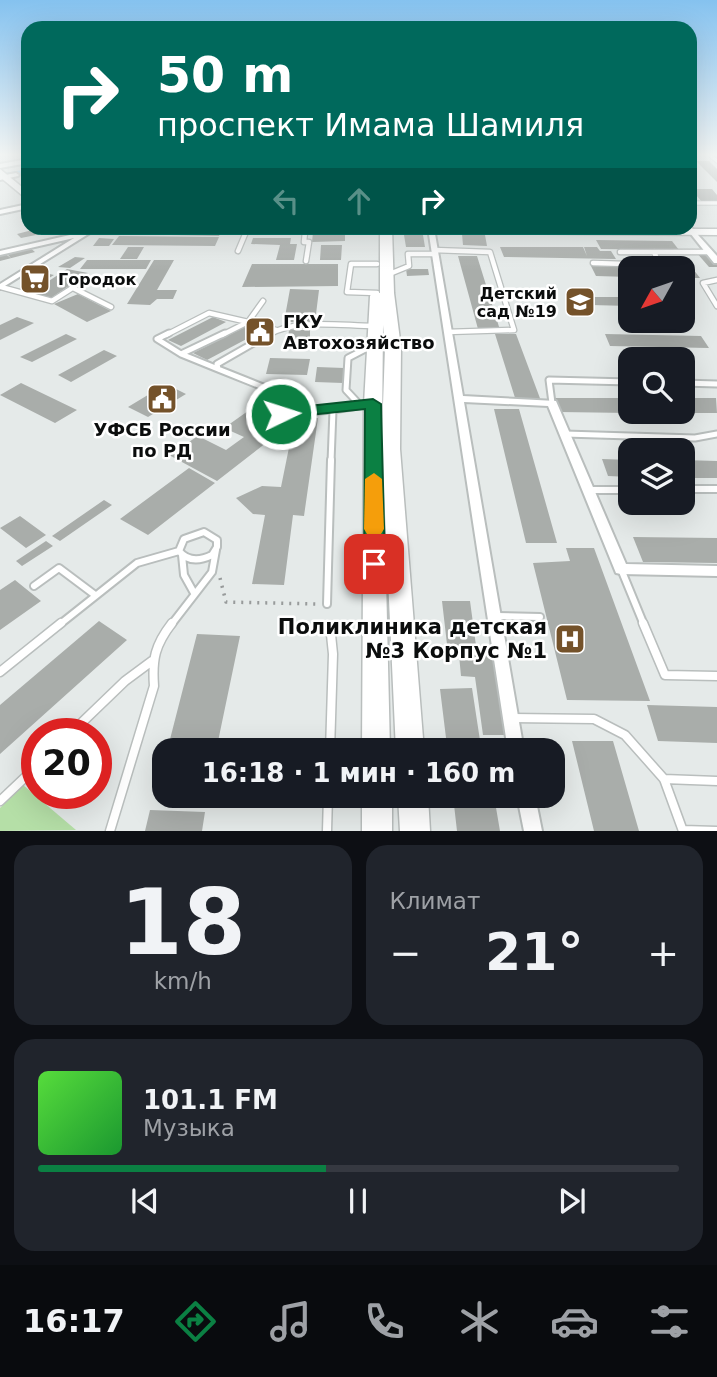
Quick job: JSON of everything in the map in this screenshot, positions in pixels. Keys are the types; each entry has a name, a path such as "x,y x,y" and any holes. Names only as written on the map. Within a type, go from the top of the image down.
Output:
{"main road":[{"path":"697,230 717,230"},
{"path":"376,738 366,404 377,335 382,235"},
{"path":"382,269 393,348 391,449 409,738"},
{"path":"377,808 377,831"},
{"path":"414,808 415,831"}],"street":[{"path":"0,212 21,208"},
{"path":"0,253 71,235"},
{"path":"1,287 83,235"},
{"path":"433,235 513,738"},
{"path":"695,235 714,256"},
{"path":"458,399 551,403 621,569 717,571"},
{"path":"528,808 533,831"}],"lane":[{"path":"697,203 717,203"},
{"path":"238,251 245,235"},
{"path":"304,235 304,242 309,242 306,261"},
{"path":"377,293 347,292 351,264 382,269 409,266 408,254 490,252 514,330 447,332"},
{"path":"620,252 714,256"},
{"path":"593,263 660,265 654,252"},
{"path":"1,287 52,301 88,278"},
{"path":"717,280 703,283 717,306"},
{"path":"73,288 111,306"},
{"path":"181,354 248,322 262,301"},
{"path":"264,387 181,354 157,339 209,313 276,330"},
{"path":"218,369 217,364 276,330 300,326 377,335"},
{"path":"551,403 548,380 618,382"},
{"path":"695,383 717,384"},
{"path":"281,414 333,410 366,404"},
{"path":"327,604 333,410"},
{"path":"565,434 695,438 717,434"},
{"path":"588,490 618,489"},
{"path":"695,489 717,489"},
{"path":"110,831 153,687 152,661 163,635 212,572 218,545 215,536 198,532 181,541 180,553 184,575 194,593"},
{"path":"0,673 136,563 180,553 200,560 216,550"},
{"path":"34,586 59,568 95,595"},
{"path":"621,569 665,675 717,676"},
{"path":"493,616 540,617"},
{"path":"330,625 333,654 330,738"},
{"path":"87,718 125,681 152,661"},
{"path":"509,718 594,719 625,735 664,779 683,831 717,831"},
{"path":"664,779 717,781"},
{"path":"0,802 21,782"},
{"path":"327,831 328,808"}],"path":[{"path":"219,573 226,602 327,604"}],"green space":[{"path":"21,787 21,809 51,809 76,830 0,831 0,808"}],"building":[{"path":"697,194 717,195 717,202 702,202"},
{"path":"21,233 36,235 21,238 17,234"},
{"path":"313,235 345,235 345,241 312,242"},
{"path":"404,235 423,235 425,247 406,247"},
{"path":"462,235 485,235 487,246 463,245"},
{"path":"119,236 219,237 215,246 112,245"},
{"path":"99,238 114,239 109,246 93,246"},
{"path":"253,238 291,238 290,244 297,244 294,260 276,260 280,245 251,244"},
{"path":"596,240 672,241 679,250 601,249"},
{"path":"321,245 342,245 341,260 320,260"},
{"path":"29,247 35,252 0,261 0,254 4,253 11,258 6,253"},
{"path":"128,247 144,247 137,259 120,259"},
{"path":"500,247 583,247 587,256 584,247 597,247 600,251 611,251 616,259 504,257"},
{"path":"696,252 706,252 717,262 717,267 709,267"},
{"path":"458,256 477,256 500,330 478,329"},
{"path":"75,257 85,258 70,268 58,267"},
{"path":"87,260 151,260 146,269 80,269"},
{"path":"154,260 174,260 157,290 177,290 173,299 157,299 150,305 127,304"},
{"path":"252,264 338,264 338,286 242,287"},
{"path":"591,266 618,267 618,277 596,276"},
{"path":"67,269 88,273 51,298 29,294"},
{"path":"406,269 428,269 429,275 407,276"},
{"path":"45,273 54,275 31,289 24,287 29,284 24,283"},
{"path":"290,289 319,290 315,322 284,322"},
{"path":"78,294 111,311 87,322 54,304"},
{"path":"587,297 618,297 618,306 591,305"},
{"path":"17,317 34,323 0,340 0,325"},
{"path":"213,317 226,322 181,346 168,340"},
{"path":"245,327 258,333 207,360 193,353"},
{"path":"289,330 310,330 310,347 287,347"},
{"path":"66,334 77,339 32,362 20,357"},
{"path":"495,334 516,334 541,401 516,401"},
{"path":"605,334 701,336 709,348 695,347 610,346"},
{"path":"104,350 117,356 71,382 58,375"},
{"path":"270,358 310,359 307,375 266,374"},
{"path":"317,367 344,368 343,383 315,382"},
{"path":"21,383 77,410 55,423 0,395"},
{"path":"166,384 186,394 148,417 128,407"},
{"path":"553,398 618,398 618,413 559,412"},
{"path":"695,398 716,398 717,413 695,413"},
{"path":"494,409 519,409 557,543 526,543"},
{"path":"248,411 284,429 217,481 169,455 198,436 226,450 244,437 224,428"},
{"path":"295,418 318,418 304,516 293,515 284,585 252,584 265,515 253,514 236,498 262,486 281,487"},
{"path":"602,459 618,460 618,476 608,476"},
{"path":"695,460 717,461 717,478 695,478"},
{"path":"189,468 215,483 148,535 120,519"},
{"path":"104,500 112,505 60,541 52,536"},
{"path":"20,516 46,535 26,548 0,528"},
{"path":"633,537 717,538 717,563 643,562"},
{"path":"46,541 53,546 22,566 16,561"},
{"path":"566,548 594,548 650,701 567,700 533,563 570,561"},
{"path":"15,580 41,601 0,630 0,590"},
{"path":"442,601 470,601 477,653 448,653"},
{"path":"99,621 127,640 40,718 21,718 21,735 0,754 0,705"},
{"path":"197,634 240,636 219,738 170,738"},
{"path":"459,655 493,655 507,735 483,735 475,677 461,676"},
{"path":"472,688 480,738 446,738 440,689"},
{"path":"647,705 717,707 717,743 658,741"},
{"path":"572,741 613,741 639,831 594,831"},
{"path":"454,808 496,808 500,831 457,831"},
{"path":"150,810 205,812 202,831 145,831"}],"slow traffic":[{"path":"374,479 374,529"}],"place":[{"name":"Городок","path":"35,279"},
{"name":"Детский сад №19","path":"580,302"},
{"name":"ГКУ Автохозяйство","path":"260,332"},
{"name":"УФСБ России по РД","path":"162,399"},
{"name":"Поликлиника детская №3 Корпус №1","path":"570,639"}],"route":[{"path":"281,414 373,404 374,564"}]}
